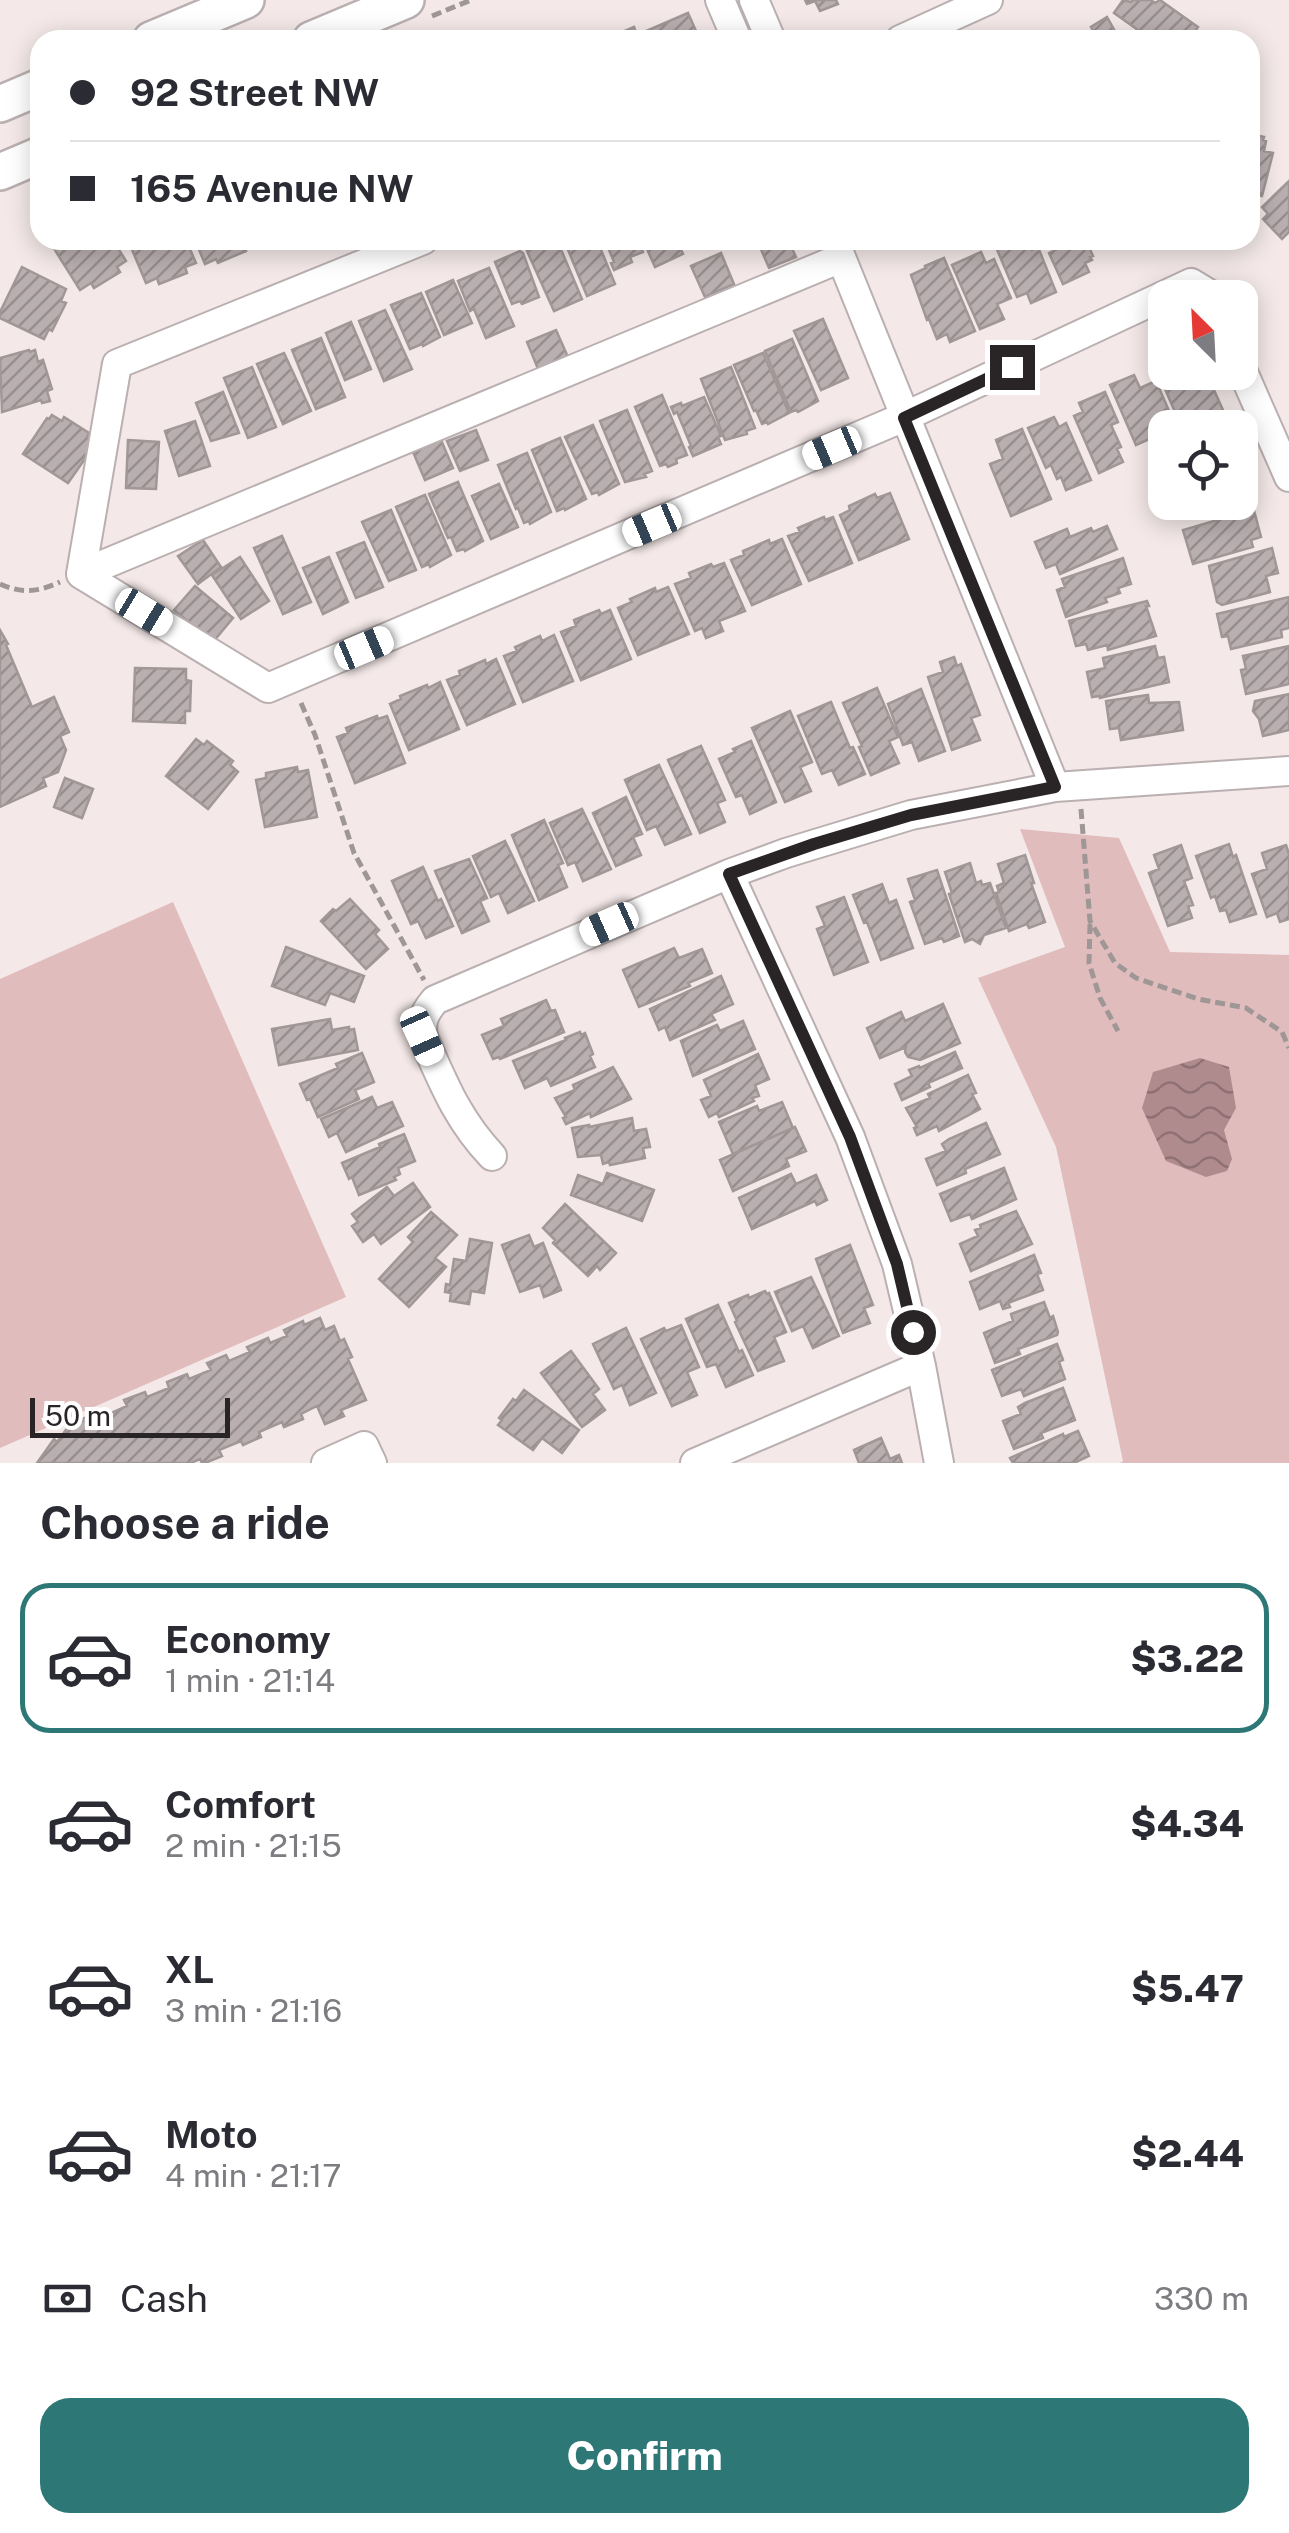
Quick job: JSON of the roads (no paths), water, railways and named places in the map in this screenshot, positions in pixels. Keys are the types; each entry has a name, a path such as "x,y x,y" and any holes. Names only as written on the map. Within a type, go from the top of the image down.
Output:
{"main road":[{"path":"175,30 246,0"},
{"path":"335,30 406,0"},
{"path":"0,104 30,91"},
{"path":"0,172 30,159"}],"street":[{"path":"720,0 733,30"},
{"path":"754,0 767,30"},
{"path":"922,30 988,0"},
{"path":"81,574 118,364 398,250"},
{"path":"81,574 835,250"},
{"path":"837,250 904,418 1067,786"},
{"path":"81,574 280,684 904,418 1148,304"},
{"path":"1251,390 1289,477"},
{"path":"492,1156 452,1104 422,1036 425,1012 434,1000 729,874 911,815 1067,786 1289,771"},
{"path":"729,874 850,1137 897,1264 940,1463"},
{"path":"695,1463 921,1366"},
{"path":"326,1463 364,1446 372,1463"}],"water":[{"path":"1200,1058 1229,1067 1236,1108 1224,1130 1232,1159 1227,1171 1206,1177 1166,1161 1142,1108 1153,1072"}]}
